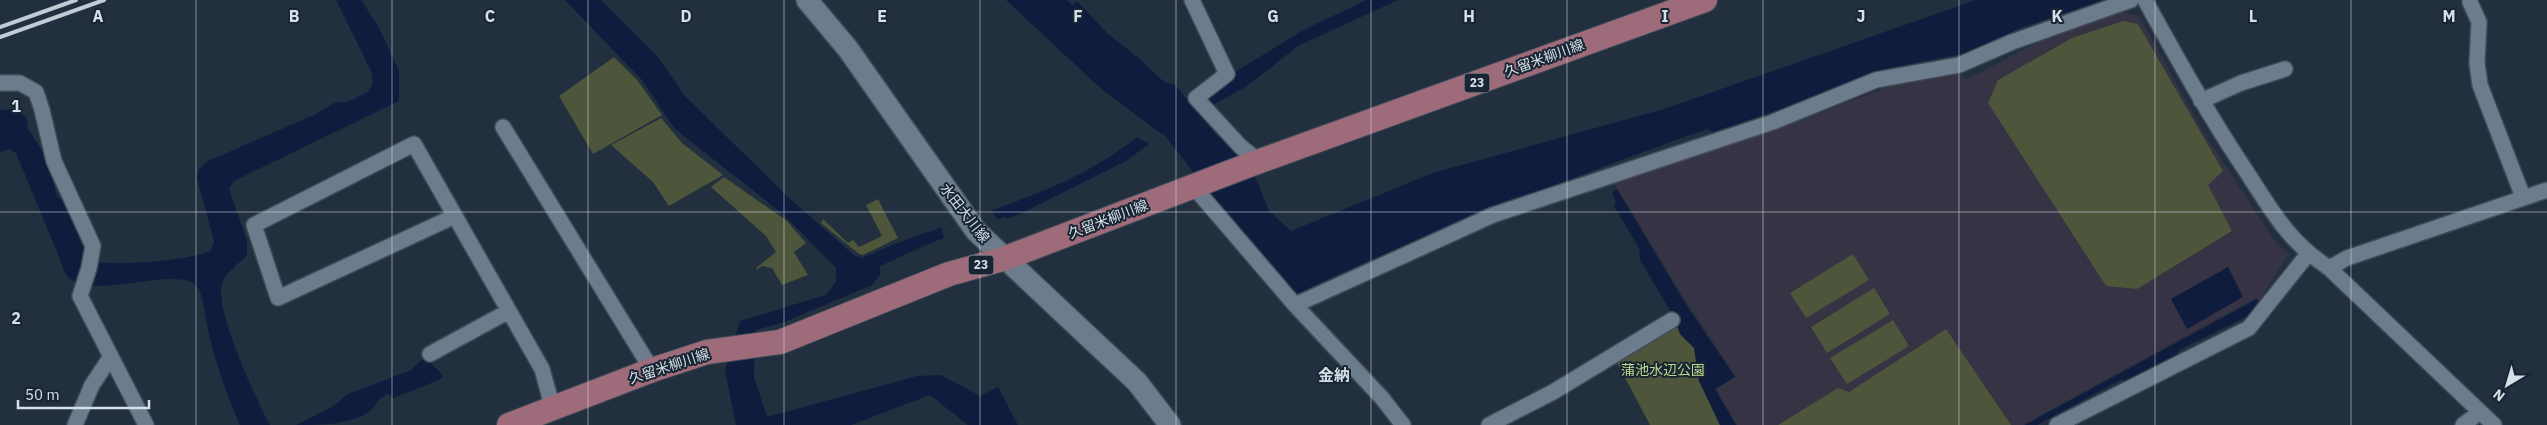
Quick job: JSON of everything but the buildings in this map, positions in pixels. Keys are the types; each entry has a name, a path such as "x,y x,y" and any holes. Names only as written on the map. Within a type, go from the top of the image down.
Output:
{"main road":[{"name":"水田大川線","path":"807,0 848,49 971,224 1003,259 1137,382 1170,425"},
{"name":"久留米柳川線","path":"509,425 652,370 707,352 780,342 948,274 1003,259 1254,163 1705,0"}],"street":[{"path":"1192,0 1227,74 1196,98 1254,163"},
{"path":"1295,304 1493,215 1773,122 1876,80 1958,65 2012,42 2131,0"},
{"path":"2145,0 2202,101 2287,234 2308,254 2330,268 2494,425"},
{"path":"2470,2 2479,22 2477,63 2480,85 2523,197"},
{"path":"2202,101 2241,83 2285,69"},
{"path":"0,84 20,83 36,92 54,161 93,246 89,268 80,296 110,358 146,425"},
{"path":"503,127 652,370"},
{"path":"455,216 278,298 254,224 414,144 455,216 508,311 542,369 552,409"},
{"path":"1196,185 1295,304 1382,398 1403,425"},
{"path":"2330,268 2347,258 2547,190"},
{"path":"2057,425 2249,328 2308,254"},
{"path":"430,354 508,311"},
{"path":"1488,425 1553,392 1672,320"},
{"path":"75,425 92,385 110,358"},
{"path":"2463,425 2480,412"}],"shaded area":[{"path":"2122,12 2139,16 2204,133 2277,244 2289,254 2259,301 2256,298 2023,425 1737,425 1716,389 1736,377 1687,303 1614,183 1738,141 1768,133 1895,84 1960,73 1966,80 2041,40"}],"green space":[{"path":"2123,21 2138,24 2223,171 2208,185 2232,231 2137,289 2106,286 1988,103 1998,80 2072,38"},
{"path":"614,57 638,81 662,115 593,154 559,96"},
{"path":"661,118 682,143 723,175 669,206 653,182 611,145"},
{"path":"724,177 787,221 806,243 794,252 808,275 782,285 772,268 762,266 757,270 756,268 776,252 766,236 711,187"},
{"path":"878,199 898,238 863,255 859,254 821,223 823,219 848,243 853,240 859,247 882,236 866,205"},
{"path":"1853,254 1869,280 1806,318 1790,293"},
{"path":"1874,288 1890,314 1827,353 1811,327"},
{"path":"1893,320 1909,346 1847,384 1830,358"},
{"name":"蒲池水辺公園","path":"1677,321 1695,349 1699,380 1720,425 1650,425 1614,357"},
{"path":"1946,329 2011,425 1778,425 1838,388 1849,392"}],"water":[{"path":"336,0 361,0 378,26 399,71 399,101 234,181 229,189 247,241 247,255 231,270 223,281 221,293 223,310 237,353 255,396 270,425 240,425 218,368 202,297 197,287 191,282 177,279 98,286 81,284 68,277 16,153 10,149 0,152 0,110 16,109 26,117 28,129 47,158 57,196 68,205 83,241 86,255 85,261 114,263 148,262 183,258 211,251 214,241 197,178 199,169 208,161 314,115 334,103 347,102 368,92 373,83 372,73"},
{"path":"565,0 601,0 657,56 685,96 788,197 855,256 862,258 932,230 1004,206 1074,177 1106,159 1137,137 1149,144 1126,161 1020,214 1008,219 1005,217 933,242 880,266 880,275 872,285 782,323 755,330 754,377 767,417 917,376 941,375 980,396 998,387 1018,425 968,425 930,395 851,425 736,425 725,370 740,321 826,295 836,282 836,268 784,215 675,129 641,79"},
{"path":"1006,0 1067,0 1072,5 1077,1 1108,34 1140,59 1164,82 1175,85 1214,132 1239,157 1256,179 1269,211 1291,231 1433,173 1664,109 1976,0 2103,0 2018,29 1972,52 1884,69 1773,112 1713,132 1707,129 1551,186 1449,227 1297,294 1286,285 1253,242 1228,217 1163,133 1161,134 1098,86"},
{"path":"1367,0 1398,0 1298,46 1247,86 1213,105 1203,92 1303,30"},
{"path":"1617,189 1683,300 1735,377 1715,389 1736,425 1720,425 1699,381 1694,348 1680,334 1674,317 1640,260 1639,248 1614,206 1616,202 1612,192"},
{"path":"2228,267 2243,297 2187,329 2171,299"},
{"path":"2257,299 2258,301 2248,316 2179,350 2176,358 2129,384 2122,379 2037,425 2025,425"},
{"path":"425,357 443,376 439,380 393,398 388,394 379,400 369,412 352,420 325,424 296,425 335,405 346,395 411,370"}],"pier":[{"path":"989,208 1000,222 945,242 941,226"}],"railway":[{"path":"0,27 76,0"},
{"path":"0,37 104,0"}],"district":[{"name":"金納","path":"1334,375"}]}
